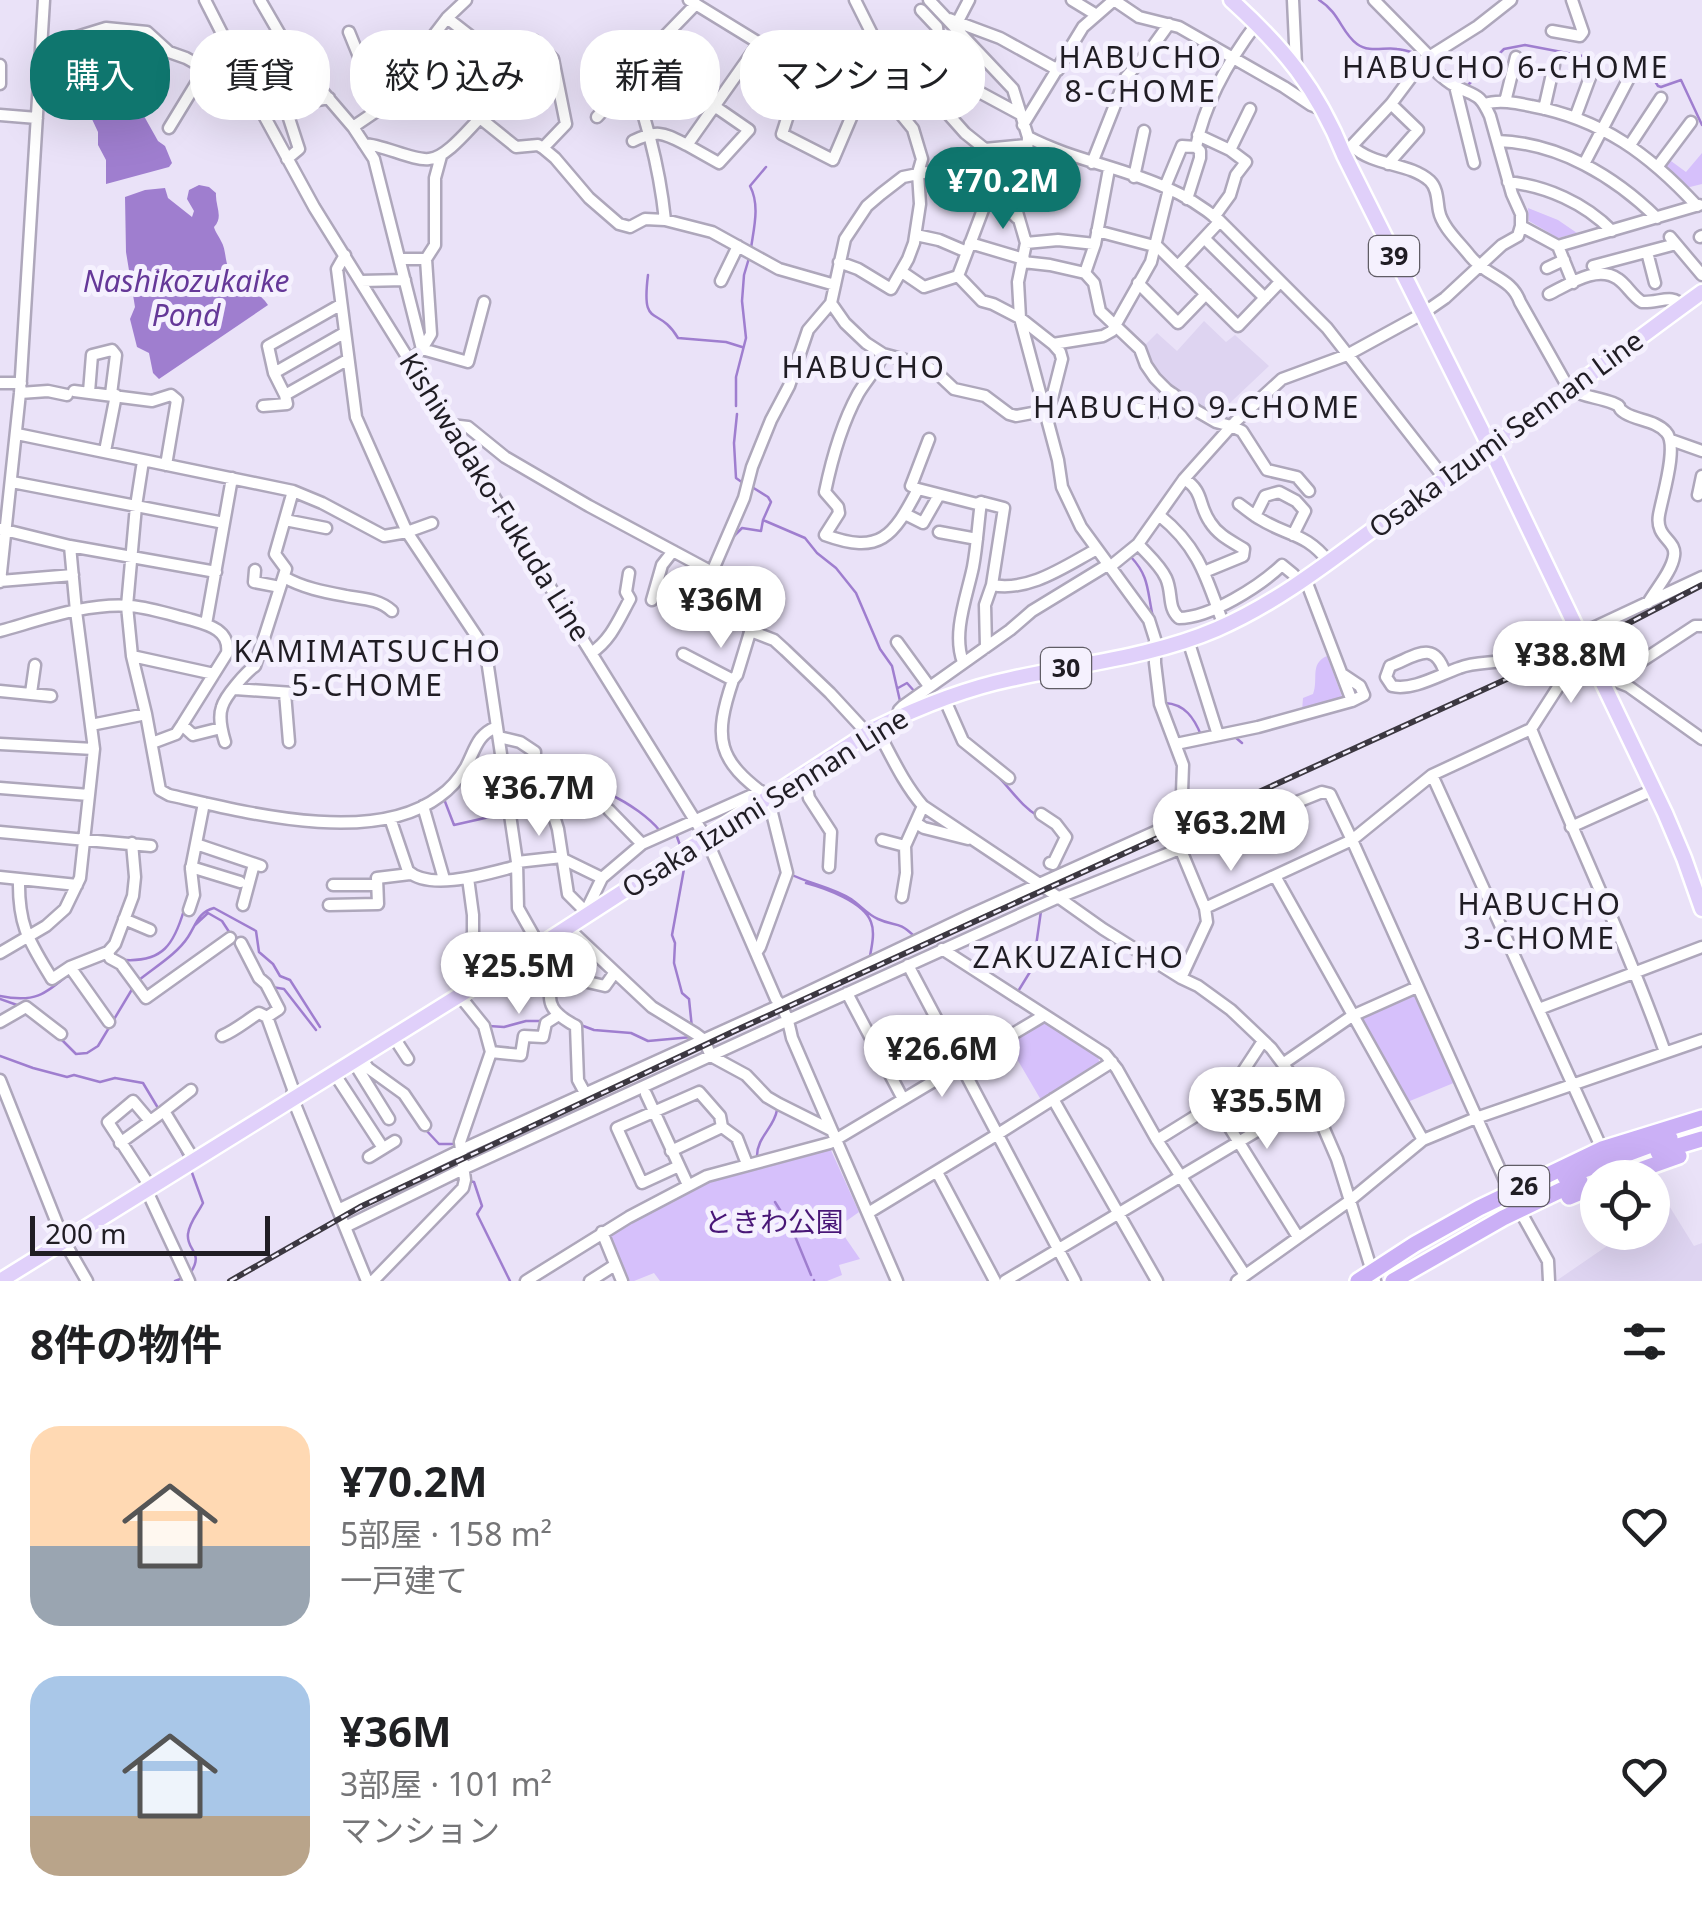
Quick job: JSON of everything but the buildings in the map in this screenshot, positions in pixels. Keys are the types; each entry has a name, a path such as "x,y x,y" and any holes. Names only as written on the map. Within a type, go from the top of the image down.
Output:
{"highway":[{"name":"26","path":"1370,1279 1415,1244 1510,1192 1602,1149 1702,1118"},
{"name":"26","path":"1397,1277 1488,1213 1557,1180 1702,1128"},
{"name":"26","path":"1397,1277 1571,1185 1702,1138"},
{"path":"1670,1160 1702,1149"},
{"name":"26","path":"1370,1279 1397,1277 1580,1193"}],"main road":[{"name":"39","path":"1230,0 1296,65 1348,150 1422,314 1592,659 1608,682 1702,909"},
{"name":"Osaka Izumi Sennan Line","path":"0,1280 539,946 706,838 765,794 871,731 944,698 1007,680 1154,650 1224,626 1329,562 1702,292"}],"street":[{"path":"42,30 44,0"},
{"name":"Kishiwadako-Fukuda Line","path":"205,0 220,30"},
{"path":"260,0 277,30"},
{"path":"438,30 466,0"},
{"path":"855,0 870,30"},
{"path":"940,0 941,30"},
{"path":"957,23 968,0"},
{"path":"1072,0 1095,14"},
{"path":"1022,119 1083,28 1114,0 1139,16 1179,27 1324,110"},
{"path":"1294,0 1296,65"},
{"path":"898,717 899,710 929,686 1032,611 1110,566 1138,544 1184,480 1232,426 1282,380 1346,355 1422,314 1446,298 1502,245 1518,236 1521,214 1485,104 1468,89 1455,86 1374,0"},
{"path":"1511,0 1426,58 1391,104 1348,150 1431,182 1440,216 1481,266 1516,290 1569,388 1582,396 1616,404 1668,434 1669,466 1658,529 1674,548 1674,558 1648,603"},
{"path":"1552,30 1580,36 1584,32 1572,0"},
{"path":"669,30 692,2 740,32"},
{"path":"925,5 1013,89 1022,119 1027,141 1026,172 1017,212 1026,243 1018,282 1020,318 1062,486 1097,549 1149,620 1155,639 1160,704 1183,765 1180,848 1207,922 1181,978"},
{"path":"447,18 463,30"},
{"path":"940,20 1000,38 1058,70"},
{"path":"1187,199 1200,158 1197,141 1231,57 1256,23"},
{"path":"1092,163 1126,76 1169,24"},
{"path":"100,30 126,30"},
{"path":"1505,102 1516,57"},
{"path":"0,65 0,84"},
{"path":"1544,108 1554,65"},
{"path":"720,99 740,71"},
{"path":"1575,118 1592,72"},
{"path":"1584,164 1628,80"},
{"path":"1455,86 1474,163"},
{"path":"169,128 190,93"},
{"path":"543,148 566,124 560,94"},
{"path":"985,94 1022,119"},
{"path":"1630,145 1660,98"},
{"path":"330,99 374,159 422,349"},
{"path":"1485,104 1505,102 1544,108 1601,129 1658,166 1700,205"},
{"path":"1388,164 1418,130 1391,104"},
{"path":"633,141 650,133 662,133 719,163 749,130 720,108"},
{"path":"1230,150 1250,109"},
{"path":"0,115 30,117"},
{"path":"37,120 21,388 2,529 0,582 73,575"},
{"name":"Kishiwadako-Fukuda Line","path":"266,120 345,256 706,838 897,1281"},
{"path":"287,159 299,149 290,120"},
{"path":"353,126 362,120"},
{"path":"364,144 426,160 440,156 478,120"},
{"path":"482,120 516,148 543,148 618,224 630,227 645,219 665,220 712,232 779,268 835,285"},
{"path":"646,120 665,220"},
{"path":"687,145 705,120"},
{"path":"786,120 782,134 833,160 849,120"},
{"path":"839,262 888,288 902,272 916,235 922,159 914,129 907,120"},
{"path":"953,120 986,148 1002,149 1027,141 1167,188 1217,219 1328,328 1445,479"},
{"path":"1658,166 1691,122"},
{"path":"1134,177 1144,131"},
{"path":"1053,344 1103,336 1116,325 1150,262 1167,188 1182,146 1197,141 1230,150 1246,162 1236,175 1217,219 1178,266"},
{"path":"1498,142 1536,147 1584,164 1623,188 1656,218"},
{"path":"712,572 808,330 831,304 844,239 867,206 903,177 944,168 986,148"},
{"path":"958,276 1002,149"},
{"path":"411,361 431,334 426,259 435,245 435,178 440,156"},
{"path":"944,168 946,184 988,195"},
{"path":"1085,273 1109,169"},
{"path":"996,174 1004,204 1018,219"},
{"path":"1508,182 1562,196 1612,230"},
{"path":"1558,246 1700,205"},
{"path":"1521,226 1558,246 1573,283"},
{"path":"1097,231 1154,245 1238,326 1280,282"},
{"path":"916,235 1085,273 1094,283 1100,310 1140,349 1154,378 1216,422 1242,432 1268,470 1297,477 1309,491"},
{"path":"1204,238 1265,298"},
{"path":"1026,243 1058,240 1094,244"},
{"path":"1593,266 1647,252 1673,240 1702,275"},
{"path":"719,280 738,246"},
{"path":"1647,252 1655,283"},
{"path":"345,256 337,269 356,417 407,532 482,642 517,864 518,908 554,979 550,996 558,1016 576,1026 578,1080 586,1094"},
{"path":"400,259 426,259"},
{"path":"1548,268 1564,260"},
{"path":"902,272 924,287 958,276"},
{"path":"1549,294 1593,274 1604,274 1619,280 1642,302 1674,298 1682,306"},
{"path":"958,276 982,301 1020,318 1060,352 1062,359 1045,416"},
{"path":"361,281 405,280"},
{"path":"1138,283 1178,322 1206,294"},
{"path":"422,349 468,362 484,302"},
{"path":"831,304 845,323 883,354 924,365 954,389 985,396 1009,414 1045,416"},
{"path":"262,406 286,404 268,346 340,305"},
{"path":"274,373 344,333"},
{"path":"89,392 92,355 112,350 116,355 114,394 104,452"},
{"path":"883,354 841,430 825,492 838,507 838,513 825,535 862,545 895,530 918,490"},
{"path":"285,395 347,360"},
{"path":"0,382 21,388 114,394 152,401 171,395 177,400 166,464"},
{"path":"1123,406 1156,412 1173,394"},
{"path":"450,426 468,428 505,456 712,572 732,593 751,630 774,640 871,731 924,806 1043,884 1057,898 1232,1010 1284,1063 1315,1111 1337,1159 1370,1279"},
{"path":"17,434 293,492 384,536 432,523"},
{"path":"929,440 911,486 1004,508 986,605 986,647"},
{"path":"1670,440 1702,451"},
{"path":"143,460 127,606 132,656 160,790 169,796 246,813 338,823 390,818 441,796 463,772 475,744 486,731 498,732 535,752 534,773 547,794 558,829 568,894 587,912 602,878 642,844 765,794"},
{"path":"8,474 224,523"},
{"path":"1698,495 1702,476"},
{"path":"206,624 232,478"},
{"path":"1184,480 1198,491 1202,508 1214,528 1244,549 1243,556 1204,572"},
{"path":"225,742 222,706 246,672 255,666 286,569 275,554 293,492"},
{"path":"1255,516 1265,496 1279,492 1305,511 1293,534"},
{"path":"905,514 923,522 939,495"},
{"path":"964,662 960,656 961,620 981,502"},
{"path":"1240,504 1255,516 1306,539 1329,562"},
{"path":"1160,516 1180,532 1204,572 1224,626"},
{"path":"284,520 326,528"},
{"path":"2,529 70,546 216,572"},
{"path":"939,532 977,539"},
{"path":"1138,544 1165,575 1175,615 1186,619 1244,593 1282,565 1302,580 1342,674 1360,686 1364,694 1362,698 1300,716 1176,744"},
{"path":"0,953 46,926 65,909 77,885 94,749 70,546"},
{"path":"992,584 1007,587 1032,582 1097,549"},
{"path":"652,600 662,565 674,551"},
{"path":"255,570 254,582 282,582 369,599 392,611"},
{"path":"591,653 613,631 630,599 626,592 629,573"},
{"path":"1445,674 1440,659 1428,652 1390,666 1386,677 1392,686 1402,688 1445,674 1464,666 1508,660 1593,628 1702,577"},
{"path":"0,631 76,611 127,606 206,624 224,635 227,653 182,725 176,734 152,743"},
{"path":"1608,682 1696,626 1702,626"},
{"path":"751,630 724,708 723,749 737,770 765,794 787,874 756,953"},
{"path":"1188,640 1218,735"},
{"path":"896,642 929,686"},
{"path":"683,654 733,680"},
{"path":"132,656 214,674"},
{"path":"1205,908 1352,840 1432,775 1531,729 1571,667 1592,659"},
{"path":"31,694 35,665"},
{"path":"1608,682 1628,686 1702,739"},
{"path":"235,689 289,693 289,742"},
{"path":"0,691 51,696"},
{"path":"944,698 963,741 1010,778"},
{"path":"91,725 146,714"},
{"path":"182,725 193,736 221,728"},
{"path":"1531,729 1636,972 1665,1052"},
{"path":"0,744 94,749"},
{"path":"1432,775 1602,1149"},
{"path":"798,777 806,784 809,798 831,832 830,867"},
{"path":"0,788 89,795"},
{"path":"1572,828 1654,790"},
{"path":"345,1227 942,949 1057,898 1322,792 1330,794 1352,840 1510,1192"},
{"path":"189,910 194,895 191,866 204,803"},
{"path":"423,806 444,879"},
{"path":"902,897 905,846 924,806"},
{"path":"609,810 642,844"},
{"path":"1041,814 1066,837 1043,884"},
{"path":"390,818 410,874"},
{"path":"338,1210 1179,821"},
{"path":"916,824 974,840"},
{"path":"0,832 150,846"},
{"path":"882,840 905,846"},
{"path":"19,879 18,908 26,937 52,979 70,966 108,952 115,944 133,896 132,843"},
{"path":"196,844 258,865 243,906"},
{"path":"1051,864 1054,848"},
{"path":"329,906 378,904 377,878 410,874 425,880 468,878 517,864 562,858 602,878"},
{"path":"191,866 240,882"},
{"path":"1274,876 1423,1140"},
{"path":"0,877 77,885"},
{"path":"468,878 473,943 489,976"},
{"path":"333,884 378,885"},
{"path":"124,919 150,930"},
{"path":"567,928 652,1007 704,1040 711,1056 746,1075 768,1097 834,1136"},
{"path":"108,952 146,998 188,974 230,938"},
{"path":"241,943 255,958 259,978 274,993 280,1009 267,1017"},
{"path":"1539,1009 1702,947"},
{"path":"942,949 1105,1054 1241,1278 1348,1202 1423,1140 1702,1040"},
{"path":"908,965 1075,1281"},
{"path":"70,966 109,1022"},
{"path":"552,984 579,980 605,986 615,972"},
{"path":"1284,1063 1352,1016 1417,987"},
{"path":"847,993 902,1099"},
{"path":"222,1036 259,1013 267,1017 293,1089 292,1098 370,1281 460,1193 465,1180 460,1142 490,1052 484,1026 460,995"},
{"path":"0,1022 26,1007 61,1034"},
{"path":"490,1052 521,1055 524,1036 543,1036 546,1024 558,1016"},
{"path":"526,1281 602,1232 688,1185 713,1173 788,1156 834,1136 1044,1016"},
{"path":"393,1036 408,1059"},
{"path":"1264,1040 1240,1076 1207,1086 1238,1144 1298,1238"},
{"path":"356,1059 390,1119"},
{"path":"356,1059 404,1094 425,1124"},
{"path":"868,1213 1112,1062"},
{"path":"334,1073 383,1148"},
{"path":"0,1080 64,1241 86,1281"},
{"path":"120,1143 191,1090"},
{"path":"679,1166 642,1183 617,1128 699,1092 720,1116 722,1128 736,1138 747,1164"},
{"path":"646,1094 688,1185"},
{"path":"1052,1099 1156,1281"},
{"path":"150,1121 133,1101 108,1122 149,1189 189,1281"},
{"path":"1157,1140 1215,1104"},
{"path":"164,1110 194,1160"},
{"path":"1005,1281 1277,1119 1315,1111"},
{"path":"671,1151 722,1128"},
{"path":"369,1156 396,1140"},
{"path":"937,1172 995,1281"},
{"path":"1524,1218 1548,1261 1550,1281"},
{"path":"602,1232 622,1281"},
{"path":"590,1281 615,1265"}],"shaded area":[{"path":"1204,321 1226,342 1235,335 1269,366 1214,418 1172,391 1153,371 1142,348 1157,333 1177,351"},
{"path":"1670,1207 1694,1246 1702,1243 1702,1281 1556,1281 1601,1250 1670,1250"}],"green space":[{"path":"1702,153 1702,184 1686,188 1664,167 1666,160 1671,161 1686,172"},
{"path":"1528,208 1577,233 1558,238 1529,221"},
{"path":"1327,656 1343,699 1302,711 1303,698 1313,694 1315,688 1318,663"},
{"path":"1415,991 1456,1082 1405,1103 1356,1016"},
{"path":"1040,1022 1098,1057 1100,1065 1041,1100 1007,1042"},
{"name":"ときわ公園","path":"830,1148 859,1212 838,1227 860,1259 839,1265 842,1275 827,1281 660,1281 654,1273 627,1281 608,1237 610,1231 706,1181"}],"water":[{"path":"92,120 146,120 172,163 106,184 106,160 98,145"},
{"name":"Nashikozukaike Pond","path":"199,185 216,193 219,215 214,227 229,268 268,305 159,379 153,373 149,353 137,347 130,319 135,307 126,252 125,197 165,188 168,198 192,217 194,211 187,199 189,190"}],"waterway":[{"path":"1319,0 1362,47 1422,55"},
{"path":"1467,86 1504,49 1525,45 1634,63 1649,72 1658,86 1681,80 1702,125"},
{"path":"1432,60 1456,81"},
{"path":"751,248 756,208 750,186 766,167"},
{"path":"736,406 736,377 746,338 742,301 749,258"},
{"path":"648,275 649,311 678,338 742,347"},
{"path":"737,414 736,478 743,483"},
{"path":"1045,432 1053,463"},
{"path":"752,487 771,502 763,520 805,538 856,593 880,649 892,666 900,701"},
{"path":"734,536 742,528 761,531 763,520"},
{"path":"1131,557 1145,578 1153,617"},
{"path":"898,688 907,683 915,692"},
{"path":"1165,703 1188,713 1201,735"},
{"path":"1235,737 1242,743"},
{"path":"991,770 1038,816"},
{"path":"548,788 576,784 608,794 639,811 660,831"},
{"path":"514,810 541,792"},
{"path":"444,799 454,825 507,813"},
{"path":"676,834 681,848"},
{"path":"686,858 672,935 674,963 682,993 689,999 692,1028"},
{"path":"790,874 844,895 874,917 900,926 914,936"},
{"path":"806,883 861,908 873,930 870,956"},
{"path":"139,980 178,949 201,916 214,908 256,931 259,952 280,976 290,980 320,1027"},
{"path":"125,960 149,958 165,949 184,910"},
{"path":"1017,993 1033,967 1041,911"},
{"path":"195,925 208,913 222,921 237,944"},
{"path":"0,996 30,998 70,973"},
{"path":"60,1038 76,1054 98,1046 134,986"},
{"path":"272,987 284,989 316,1030"},
{"path":"0,999 17,1005"},
{"path":"489,1026 544,1021"},
{"path":"578,1024 594,1030 631,1033 648,1041 692,1037"},
{"path":"0,1056 67,1077 143,1083 158,1108"},
{"path":"757,1156 777,1110"},
{"path":"425,1129 439,1144 456,1144"},
{"path":"176,1140 185,1159"},
{"path":"191,1170 203,1203 188,1234 196,1260 191,1272"},
{"path":"469,1181 474,1182 482,1206 477,1214 510,1281"},
{"path":"775,1202 792,1229 811,1275"},
{"path":"175,1281 183,1278"}],"railway":[{"path":"230,1281 360,1207 741,1028 1623,626 1702,585"}],"district":[{"name":"HABUCHO 6-CHOME","path":"1506,68"},
{"name":"HABUCHO 8-CHOME","path":"1141,75"},
{"name":"HABUCHO","path":"864,368"},
{"name":"HABUCHO 9-CHOME","path":"1197,408"},
{"name":"KAMIMATSUCHO 5-CHOME","path":"368,669"},
{"name":"HABUCHO 3-CHOME","path":"1540,922"},
{"name":"ZAKUZAICHO","path":"1079,958"}]}
